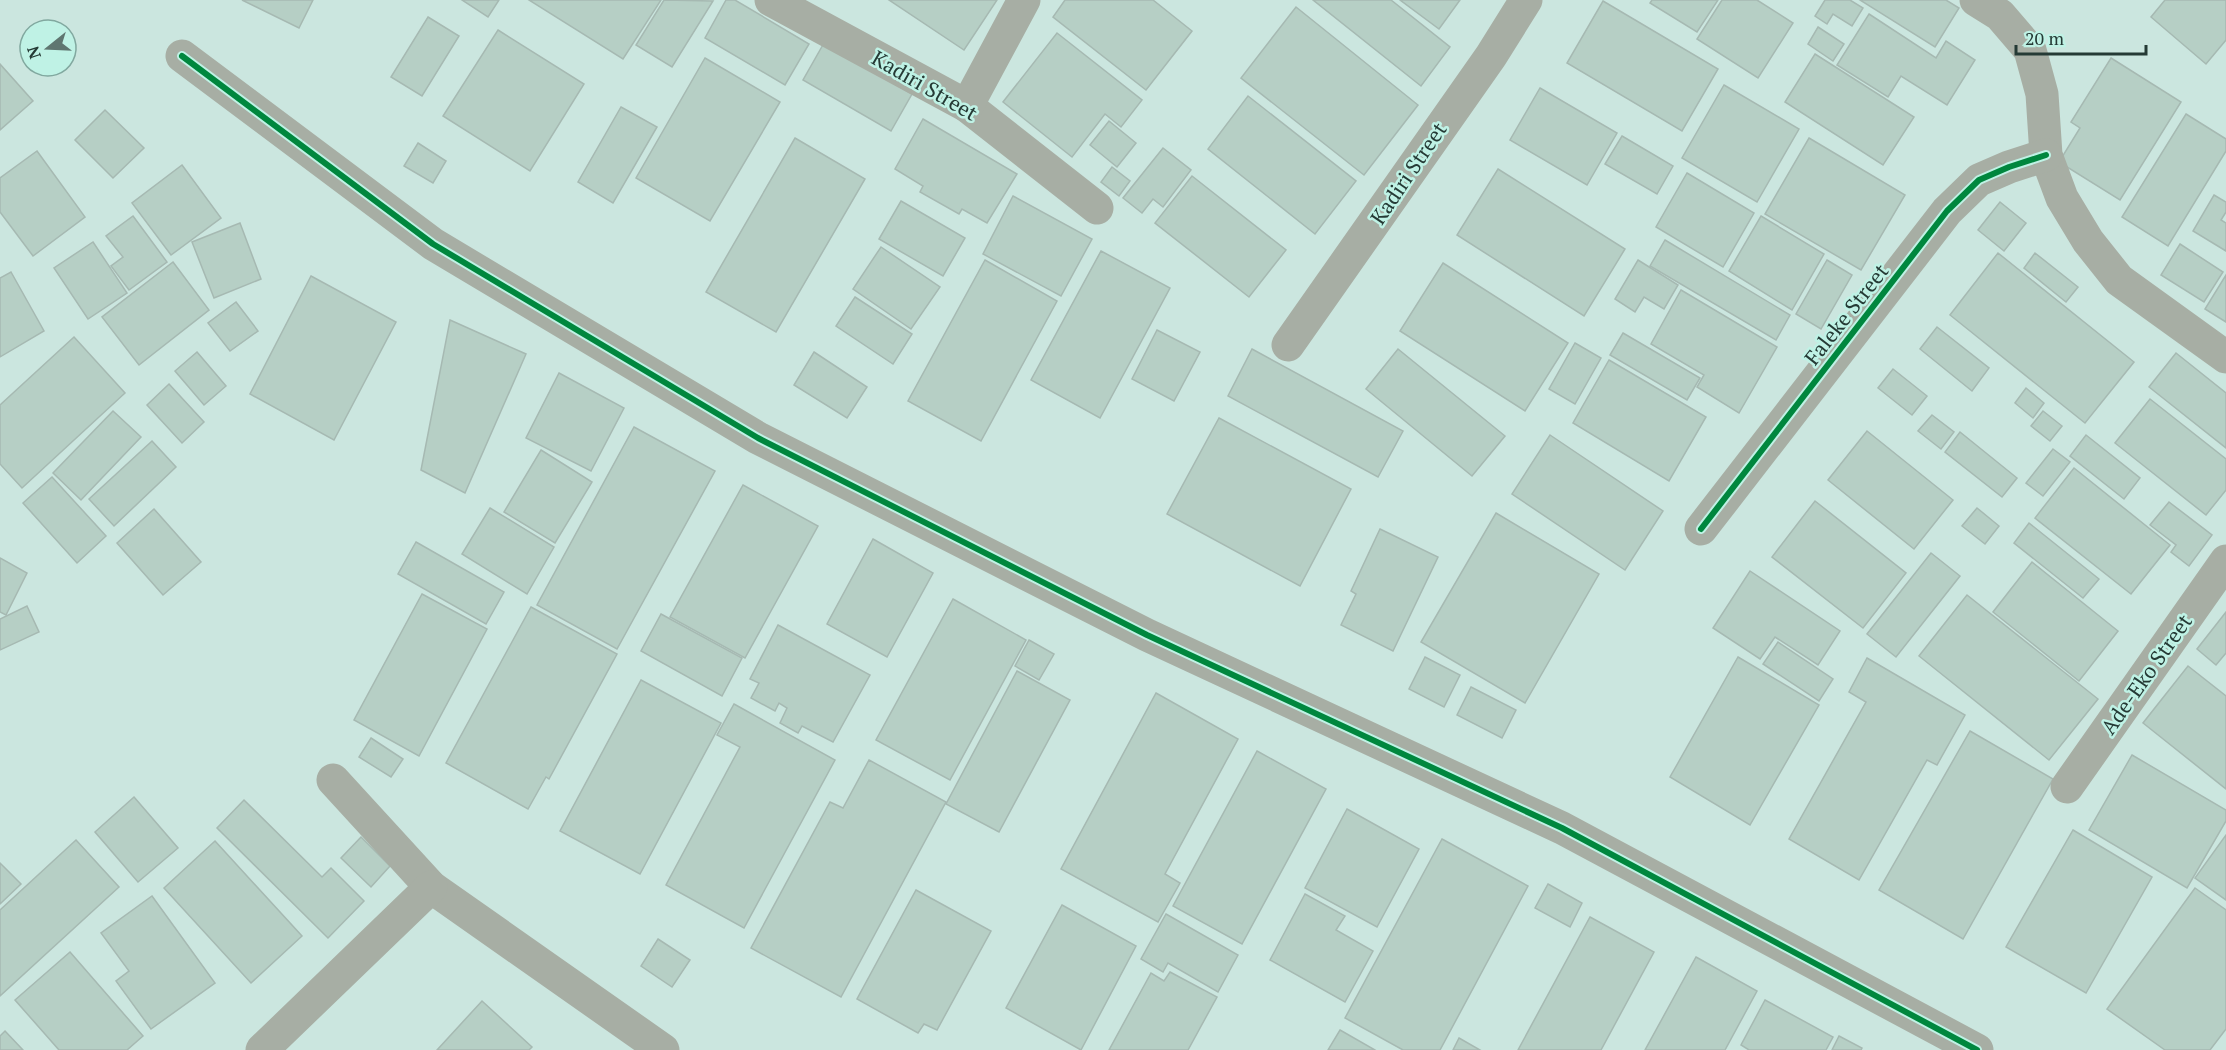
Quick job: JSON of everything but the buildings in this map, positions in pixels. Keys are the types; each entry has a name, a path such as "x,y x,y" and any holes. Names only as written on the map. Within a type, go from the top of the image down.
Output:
{"street":[{"name":"Kadiri Street","path":"771,0 967,106 1097,208"},
{"path":"967,106 1024,0"},
{"name":"Kadiri Street","path":"1288,345 1491,56 1526,0"},
{"path":"1976,0 2000,15 2030,51 2042,94 2046,155 2062,198 2088,241 2119,280 2226,357"},
{"path":"182,56 433,244 758,438 1147,634 1562,828 1977,1050"},
{"name":"Faleke Street","path":"1701,529 1947,211 1979,180 2009,166 2046,155"},
{"name":"Ade-Eko Street","path":"2067,787 2226,561"},
{"path":"333,780 431,887 663,1050"},
{"path":"262,1050 431,887"}],"cycle path":[{"path":"182,56 433,244 758,438 1147,635 1562,828 1977,1050"},
{"path":"1701,529 1947,211 1979,180 2046,155"}]}
